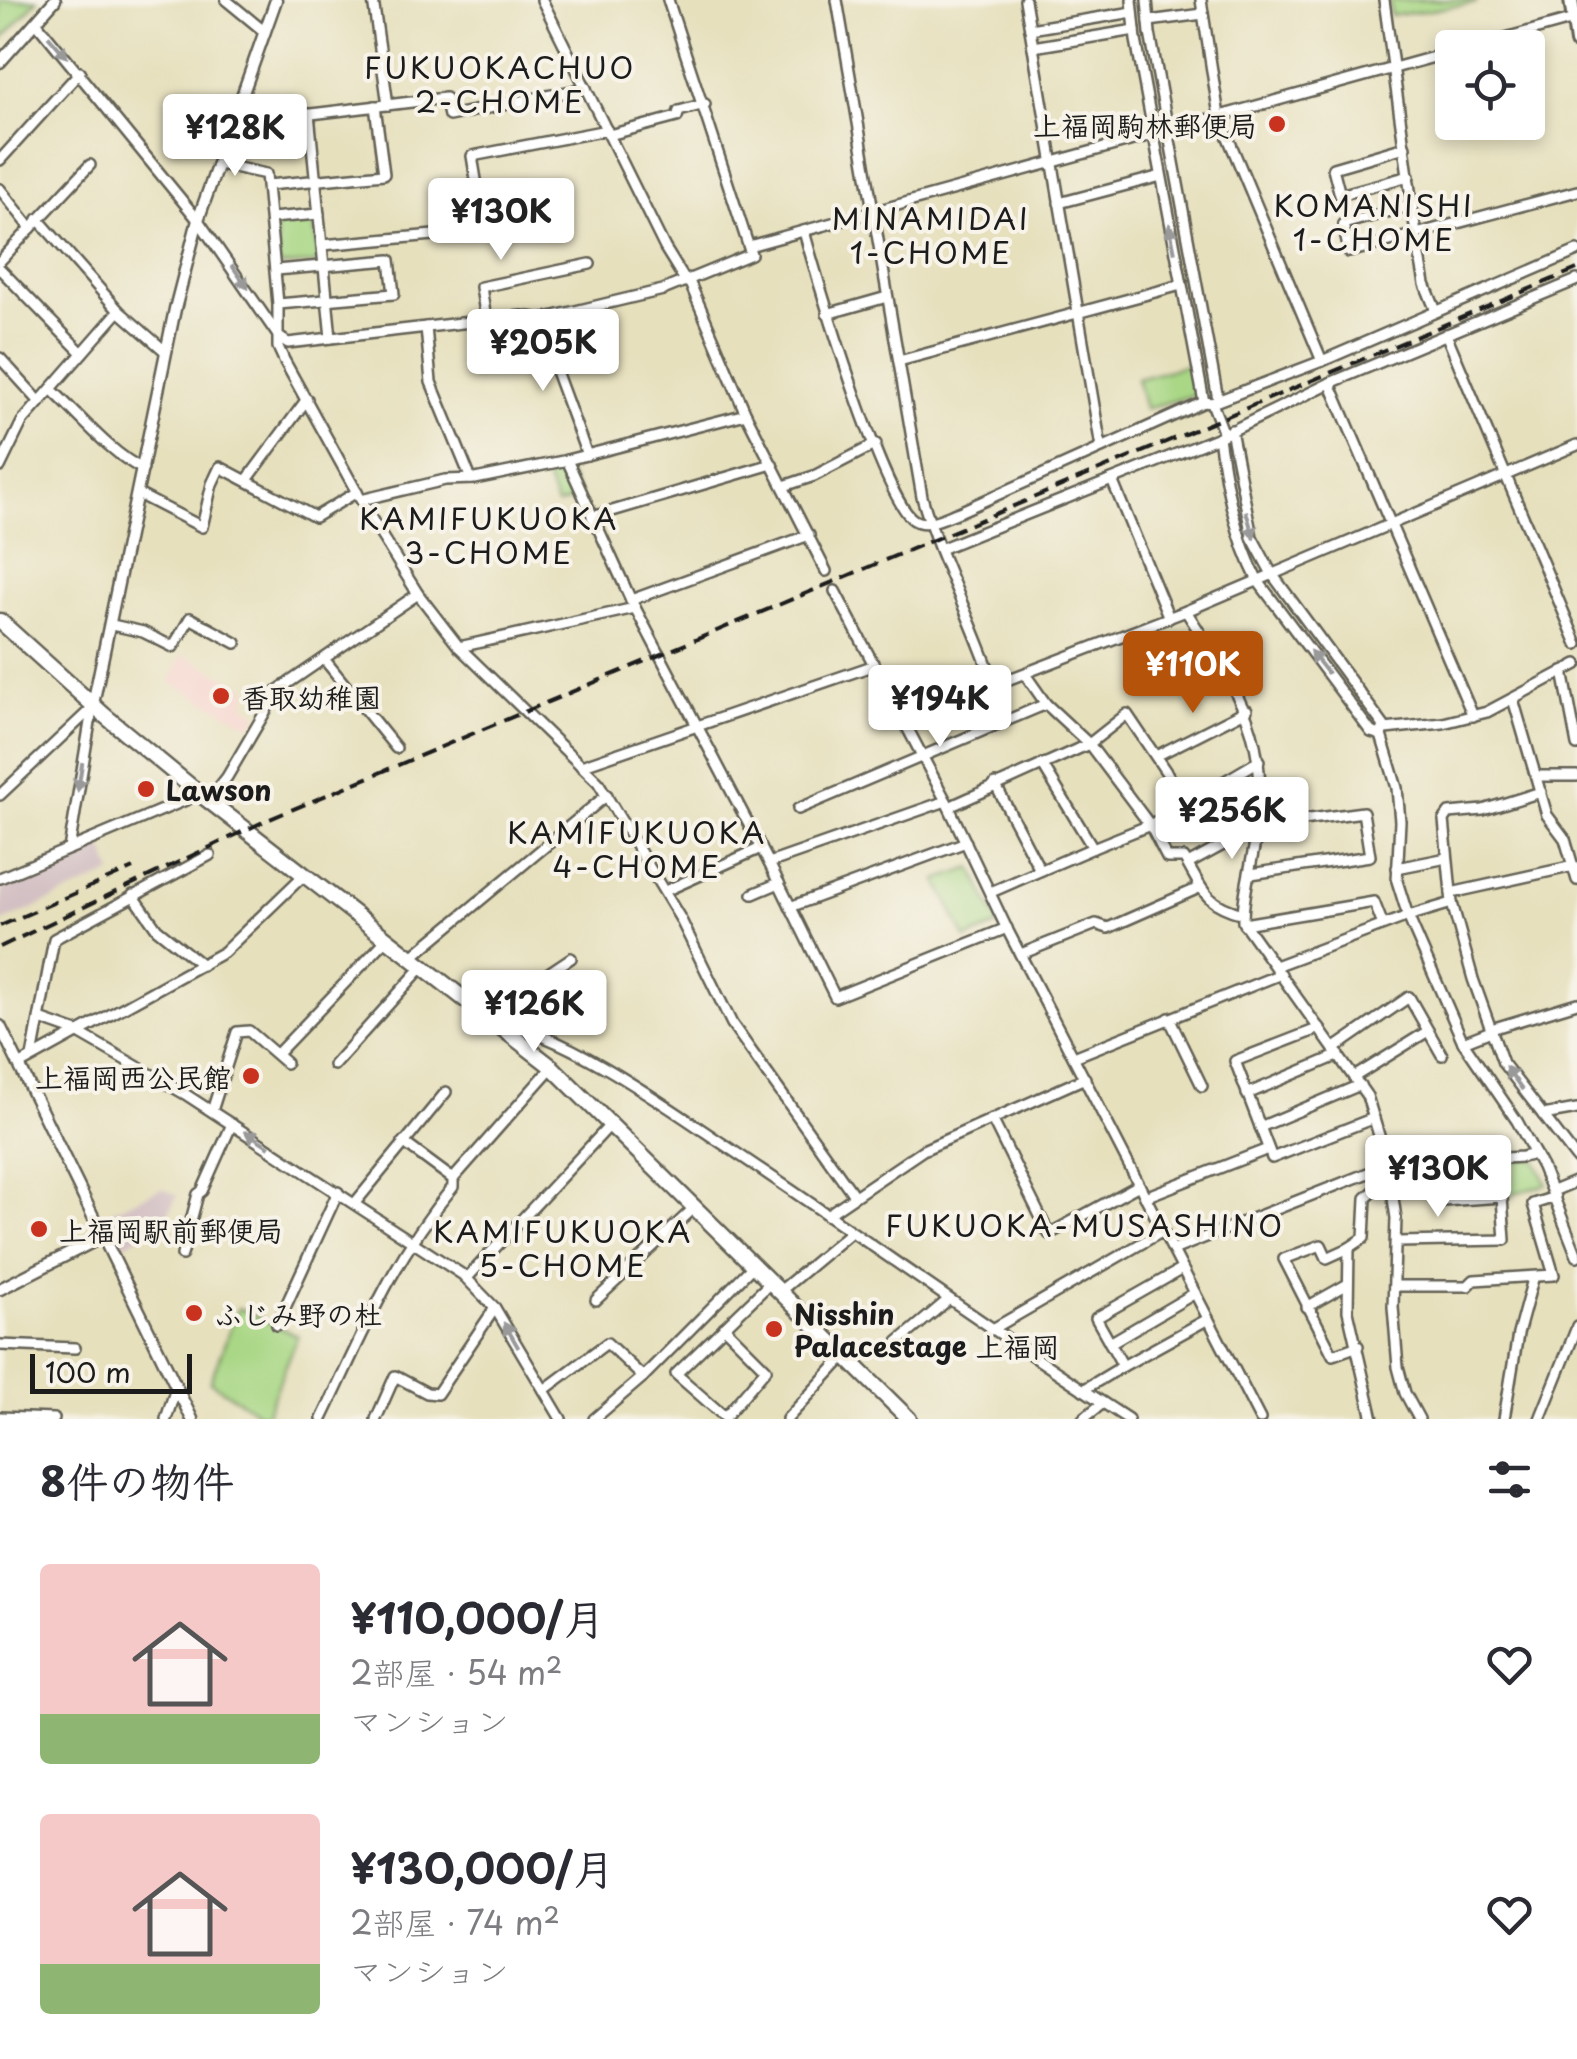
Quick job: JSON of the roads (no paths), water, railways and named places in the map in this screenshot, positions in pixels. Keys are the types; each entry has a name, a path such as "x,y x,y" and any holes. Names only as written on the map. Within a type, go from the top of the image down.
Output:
{"main road":[{"path":"1572,0 1577,42"},
{"path":"0,621 205,797 552,1067 909,1419"}],"street":[{"path":"0,62 56,0"},
{"path":"226,0 265,32"},
{"path":"373,0 388,105"},
{"path":"542,0 665,248 687,282 746,414 826,571"},
{"path":"36,22 198,220 278,337 288,343 522,316 542,319 687,282 751,254 668,0"},
{"path":"836,0 929,521 994,684"},
{"path":"1025,0 1102,447"},
{"path":"1132,0 1181,285 1252,537 1272,574 1343,666 1383,732 1397,788 1397,881 1408,916 1463,1042 1535,1154 1577,1256"},
{"path":"1147,0 1211,402"},
{"path":"1201,0 1220,116 1322,360"},
{"path":"1384,0 1416,234 1425,284 1436,312"},
{"path":"69,849 93,704 165,351 198,220 279,1"},
{"path":"1030,29 1132,12"},
{"path":"1148,22 1202,14"},
{"path":"1535,30 1574,19"},
{"path":"1033,46 1135,30"},
{"path":"749,246 1435,57"},
{"path":"0,160 80,72"},
{"path":"261,120 445,98 448,116 586,88"},
{"path":"484,227 472,156 677,117 679,111 704,104"},
{"path":"268,185 384,174 375,106"},
{"path":"310,114 331,338"},
{"path":"1405,147 1332,168 1340,195 1409,176"},
{"path":"219,164 266,174 278,337 284,360 418,594 459,647 606,795 665,891 732,1024 853,1194"},
{"path":"82,353 0,265 34,223 90,166"},
{"path":"1060,203 1161,176"},
{"path":"0,188 119,310 165,351"},
{"path":"1413,205 1342,224 1349,252 1577,192"},
{"path":"271,218 319,214"},
{"path":"322,245 444,234 524,220"},
{"path":"804,230 827,314 876,444 907,512 915,521 959,512 1102,447 1322,360 1577,251"},
{"path":"276,270 390,260 394,294 278,304"},
{"path":"486,320 481,287 590,264"},
{"path":"940,548 1225,434 1330,383 1577,280"},
{"path":"899,362 1181,285"},
{"path":"827,314 887,297"},
{"path":"0,466 22,422 119,310"},
{"path":"542,319 553,363 587,455"},
{"path":"426,327 432,382 471,480"},
{"path":"1446,334 1577,644"},
{"path":"0,358 40,402"},
{"path":"1330,383 1473,716"},
{"path":"51,389 122,460 143,469"},
{"path":"247,480 307,399"},
{"path":"138,494 202,527 220,467 315,517 359,496 444,480 471,480 566,460 746,414"},
{"path":"1225,434 1234,520 1244,555 1258,581 1371,732 1473,716 1577,664"},
{"path":"784,486 814,476 876,444"},
{"path":"902,721 1186,612 1577,445"},
{"path":"566,460 633,604 779,882 834,997 1007,928"},
{"path":"592,517 772,464"},
{"path":"1112,480 1168,618"},
{"path":"459,647 633,604 809,535"},
{"path":"835,592 1260,1419"},
{"path":"0,878 205,797 227,777 278,690 418,594"},
{"path":"1186,612 1246,710 1259,761 1258,826 1244,919"},
{"path":"112,625 142,632 173,647 190,618 236,643"},
{"path":"324,659 396,748"},
{"path":"581,766 872,666"},
{"path":"1562,671 1577,745"},
{"path":"1025,674 1058,719 1089,744 1150,825 1168,858 1184,858 1199,888 1216,905 1244,919 1357,1081 1374,1118 1388,1165 1397,1242 1393,1307 1398,1367 1405,1393 1419,1419"},
{"path":"1512,699 1548,815 1565,839 1577,880"},
{"path":"0,795 79,722 93,704"},
{"path":"798,809 1046,704"},
{"path":"1156,756 1246,710"},
{"path":"769,863 996,784 1089,744 1127,714 1188,803"},
{"path":"991,892 1150,825 1259,761"},
{"path":"1042,764 1093,848"},
{"path":"1536,776 1577,776"},
{"path":"996,784 1040,870"},
{"path":"1541,792 1483,810 1448,813 1444,820 1451,898 1503,1063 1577,1160"},
{"path":"334,1065 418,960 606,795"},
{"path":"1188,864 1258,826 1363,812 1370,856 1251,874"},
{"path":"790,906 966,842"},
{"path":"665,891 760,848"},
{"path":"32,1058 54,939 210,855"},
{"path":"1397,868 1448,858"},
{"path":"1074,1057 1451,898 1574,866"},
{"path":"18,1065 224,952 305,874"},
{"path":"753,894 779,882"},
{"path":"1021,954 1096,924 1108,928 1199,888"},
{"path":"133,895 157,929 202,965"},
{"path":"1244,919 1374,902 1383,925"},
{"path":"277,1054 388,938"},
{"path":"487,1014 571,958"},
{"path":"1248,1094 1337,1052 1408,997 1442,1056"},
{"path":"1463,1042 1577,1002"},
{"path":"1168,1018 1202,1086"},
{"path":"40,1019 77,1032 212,1110 467,1278 495,1308 561,1419"},
{"path":"501,1024 520,1027 576,1053 656,1099 991,1330 1128,1419"},
{"path":"0,1042 1,1027"},
{"path":"1,1027 192,1419"},
{"path":"1320,1028 1235,1061 1272,1158 1374,1118"},
{"path":"212,1110 237,1032 249,1031 286,1062"},
{"path":"1260,1126 1357,1081 1428,1031"},
{"path":"0,1051 18,1065"},
{"path":"452,1179 552,1067"},
{"path":"827,1215 923,1150 1085,1078"},
{"path":"355,1203 446,1092"},
{"path":"1543,1114 1577,1109"},
{"path":"992,1120 1049,1234 1139,1185"},
{"path":"182,1255 198,1194 232,1124"},
{"path":"467,1278 611,1124"},
{"path":"322,1419 352,1351 411,1240 453,1188 452,1179 403,1142"},
{"path":"1146,1197 1268,1148"},
{"path":"1172,1250 1388,1165 1522,1158 1535,1154"},
{"path":"1397,1242 1504,1240 1502,1198 1443,1201 1438,1162"},
{"path":"1358,1346 1333,1355 1284,1259 1321,1245 1327,1258 1364,1238 1366,1198 1390,1177"},
{"path":"1395,1286 1468,1286 1474,1280 1554,1276 1533,1204 1577,1181"},
{"path":"276,1325 338,1192"},
{"path":"596,1300 694,1208"},
{"path":"991,1330 1163,1231"},
{"path":"724,1328 766,1368 726,1418 676,1374 724,1328 774,1287 851,1232"},
{"path":"0,1288 102,1237"},
{"path":"1349,1248 1348,1311 1374,1419"},
{"path":"594,1419 642,1377 753,1266"},
{"path":"1123,1366 1096,1318 1182,1269"},
{"path":"1504,1419 1518,1334 1533,1279"},
{"path":"1307,1306 1346,1285"},
{"path":"1110,1343 1195,1293"},
{"path":"898,1342 948,1300"},
{"path":"376,1419 395,1376 427,1393 437,1394 495,1308"},
{"path":"1082,1390 1208,1319"},
{"path":"1540,1419 1577,1327"},
{"path":"544,1390 607,1343 642,1377"},
{"path":"0,1345 75,1348"},
{"path":"787,1419 845,1356"},
{"path":"166,1419 176,1388"},
{"path":"1083,1419 1103,1403"},
{"path":"0,1416 54,1419"}],"railway":[{"path":"0,947 265,821 1577,269"},
{"path":"0,926 133,868"}],"place":[{"name":"上福岡駒林郵便局","path":"1277,124"},
{"name":"香取幼稚園","path":"221,696"},
{"name":"Lawson","path":"146,789"},
{"name":"上福岡西公民館","path":"251,1076"},
{"name":"上福岡駅前郵便局","path":"39,1229"},
{"name":"ふじみ野の杜","path":"194,1313"},
{"name":"Nisshin Palacestage 上福岡","path":"774,1329"}],"district":[{"name":"FUKUOKACHUO 2-CHOME","path":"500,83"},
{"name":"KOMANISHI 1-CHOME","path":"1374,221"},
{"name":"MINAMIDAI 1-CHOME","path":"931,234"},
{"name":"KAMIFUKUOKA 3-CHOME","path":"489,534"},
{"name":"KAMIFUKUOKA 4-CHOME","path":"637,848"},
{"name":"FUKUOKA-MUSASHINO","path":"1085,1224"},
{"name":"KAMIFUKUOKA 5-CHOME","path":"563,1247"}]}
